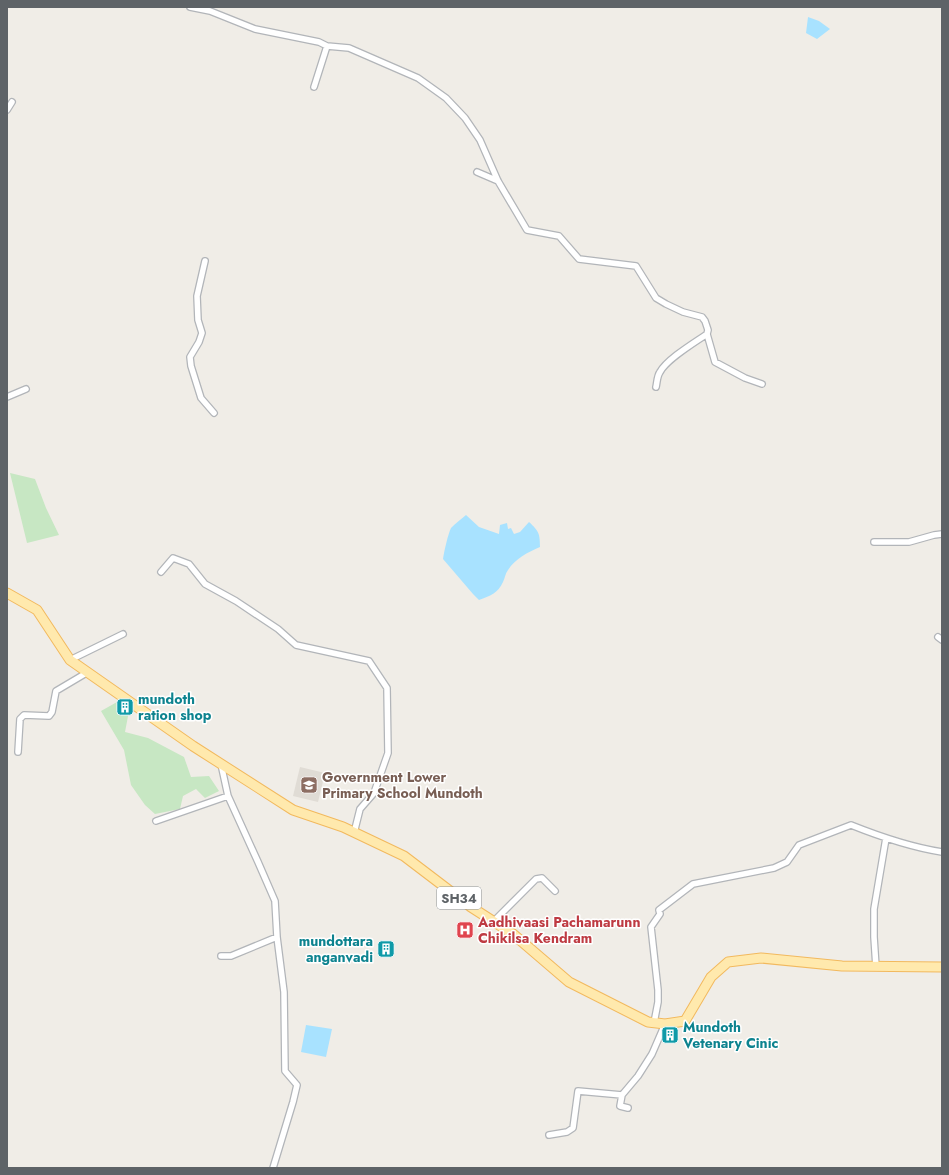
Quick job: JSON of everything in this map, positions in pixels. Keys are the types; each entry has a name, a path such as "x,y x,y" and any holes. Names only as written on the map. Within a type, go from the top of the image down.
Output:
{"main road":[{"name":"SH34","path":"7,593 37,610 70,660 193,746 293,810 354,833 404,856 471,907 513,934 569,982 648,1022 665,1024 685,1021 711,977 728,962 761,958 842,966 942,967"}],"street":[{"path":"190,7 210,11 255,30 319,42 327,46 349,48 418,78 446,98 465,118 480,140 498,181 527,230 559,236 579,259 636,266 656,298 683,312 702,317 708,330 707,334 715,362 745,378 762,384"},
{"path":"314,87 327,46"},
{"path":"7,110 12,102"},
{"path":"477,172 498,181"},
{"path":"205,261 197,296 198,320 202,333 199,342 190,356 191,366 201,398 214,413"},
{"path":"656,388 659,373 663,368 675,356 707,334"},
{"path":"7,397 26,389"},
{"path":"874,542 909,542 942,534"},
{"path":"161,572 173,558 189,564 205,584 236,601 278,629 296,645 368,661 387,688 388,753 374,793 360,809 354,833"},
{"path":"70,660 123,634"},
{"path":"18,752 20,719 24,715 49,716 52,712 56,691 88,672"},
{"path":"221,764 228,796 275,900 277,937 284,992 285,1072 297,1085 273,1168"},
{"path":"156,821 228,796"},
{"path":"654,1023 658,1002 658,990 652,927 660,914 659,910 693,884 774,868 788,862 799,845 851,825 921,849 942,852"},
{"path":"876,967 874,909 886,838"},
{"path":"494,922 536,879 542,878 555,891"},
{"path":"221,956 231,956 277,937"},
{"path":"628,1108 620,1106 622,1095 638,1076 652,1054 665,1024"},
{"path":"549,1135 567,1132 573,1128 578,1091 622,1095"}],"shaded area":[{"name":"Government Lower Primary School Mundoth","path":"300,767 325,773 318,802 293,796"}],"green space":[{"path":"10,473 35,479 46,508 59,535 27,543"},
{"path":"126,697 129,711 125,732 148,738 184,757 191,777 209,776 219,791 205,798 196,789 183,796 180,809 155,814 145,805 131,785 124,750 101,711"}],"water":[{"path":"808,17 819,21 830,29 817,39 806,33"},
{"path":"466,515 479,527 499,534 500,525 507,523 508,529 511,528 514,534 520,532 529,522 537,530 540,539 540,547 514,562 507,572 499,589 479,600 443,559 451,528"},
{"path":"306,1025 332,1029 326,1057 301,1052"}],"place":[{"name":"mundoth ration shop","path":"125,707"},
{"name":"Government Lower Primary School Mundoth","path":"309,785"},
{"name":"Aadhivaasi Pachamarunn Chikilsa Kendram","path":"465,930"},
{"name":"mundottara anganvadi","path":"386,949"},
{"name":"Mundoth Vetenary Cinic","path":"670,1035"}]}
